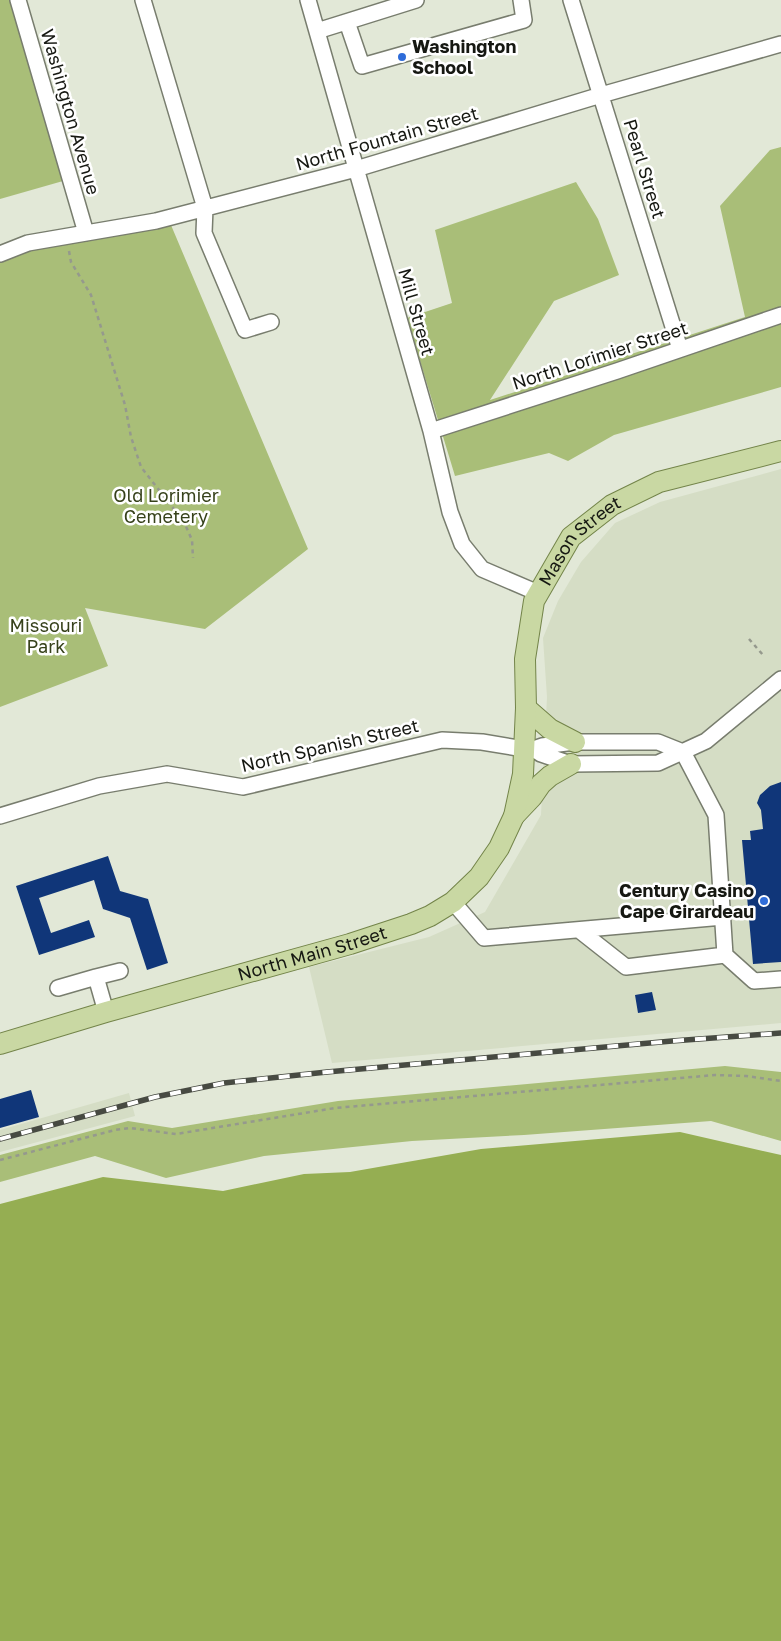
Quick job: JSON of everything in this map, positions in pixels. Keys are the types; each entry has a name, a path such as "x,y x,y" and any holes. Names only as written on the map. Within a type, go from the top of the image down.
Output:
{"main road":[{"name":"Mason Street","path":"529,749 525,659 534,601 571,537 612,505 659,482 781,451"},
{"path":"526,708 550,730 575,742"},
{"name":"North Main Street","path":"0,1044 106,1012 369,939 424,919 453,902 480,877 499,848 514,816 529,749"},
{"path":"514,816 532,797 541,784 550,776 571,764"}],"street":[{"name":"Washington Avenue","path":"18,0 86,233"},
{"path":"142,0 205,208 204,233 245,330 271,322"},
{"name":"Mill Street","path":"308,0 431,431 450,512 462,544 482,569 538,593"},
{"path":"317,31 416,0"},
{"path":"347,22 362,66 524,20 521,0"},
{"name":"Pearl Street","path":"571,0 680,349"},
{"name":"North Fountain Street","path":"0,254 28,243 156,221 356,169 601,95 781,44"},
{"name":"North Lorimier Street","path":"431,431 781,315"},
{"path":"529,749 571,764 658,763 706,741 718,733 781,679"},
{"name":"North Spanish Street","path":"0,816 99,786 168,774 243,787 442,740 482,742 529,749"},
{"path":"529,749 575,742 658,742 683,752 716,815 725,956 754,981 781,979"},
{"path":"453,902 484,938 723,917"},
{"path":"579,930 626,967 725,956"},
{"path":"58,988 120,971"},
{"path":"96,977 106,1012"}],"path":[{"path":"66,237 71,262 91,295 141,466 184,522 192,540 193,558"},
{"path":"749,639 763,655"},
{"path":"0,1160 115,1130 130,1128 176,1134 335,1108 715,1075 746,1076 781,1081"}],"shaded area":[{"path":"781,469 781,1023 332,1063 309,967 429,937 485,912 541,815 547,697 543,638 558,601 581,562 615,523 660,502"},
{"path":"129,1093 135,1116 0,1152 0,1130"},
{"path":"680,1132 781,1155 781,1641 0,1641 0,1204 103,1177 223,1191 304,1174 350,1172 481,1149"}],"green space":[{"path":"0,0 18,0 70,179 0,199"},
{"path":"781,147 781,387 614,435 568,461 549,453 455,476 407,318 452,303 435,230 576,182 598,219 619,275 554,301 490,400 745,317 720,206 770,150"},
{"name":"Old Lorimier Cemetery","path":"168,218 308,549 205,629 85,608 108,666 0,707 0,254"},
{"path":"725,1066 781,1072 781,1141 711,1121 412,1141 264,1156 166,1178 95,1156 0,1182 0,1155 128,1121 172,1128 338,1101"}],"building":[{"name":"Century Casino Cape Girardeau","path":"781,782 781,962 753,964 742,840 751,840 750,831 763,829 761,810 757,803 760,795 770,786"},
{"path":"108,856 120,891 148,899 168,963 147,970 130,918 103,909 94,880 39,898 51,933 89,920 95,937 39,955 16,886"},
{"path":"652,992 656,1010 638,1013 635,995"},
{"path":"31,1090 39,1117 0,1128 0,1099"}],"railway":[{"path":"0,1139 155,1097 224,1083 672,1041 781,1033"}],"place":[{"name":"Washington School","path":"402,57"},
{"name":"Century Casino Cape Girardeau","path":"764,901"}],"park label":[{"name":"Missouri Park","path":"46,636"}]}
